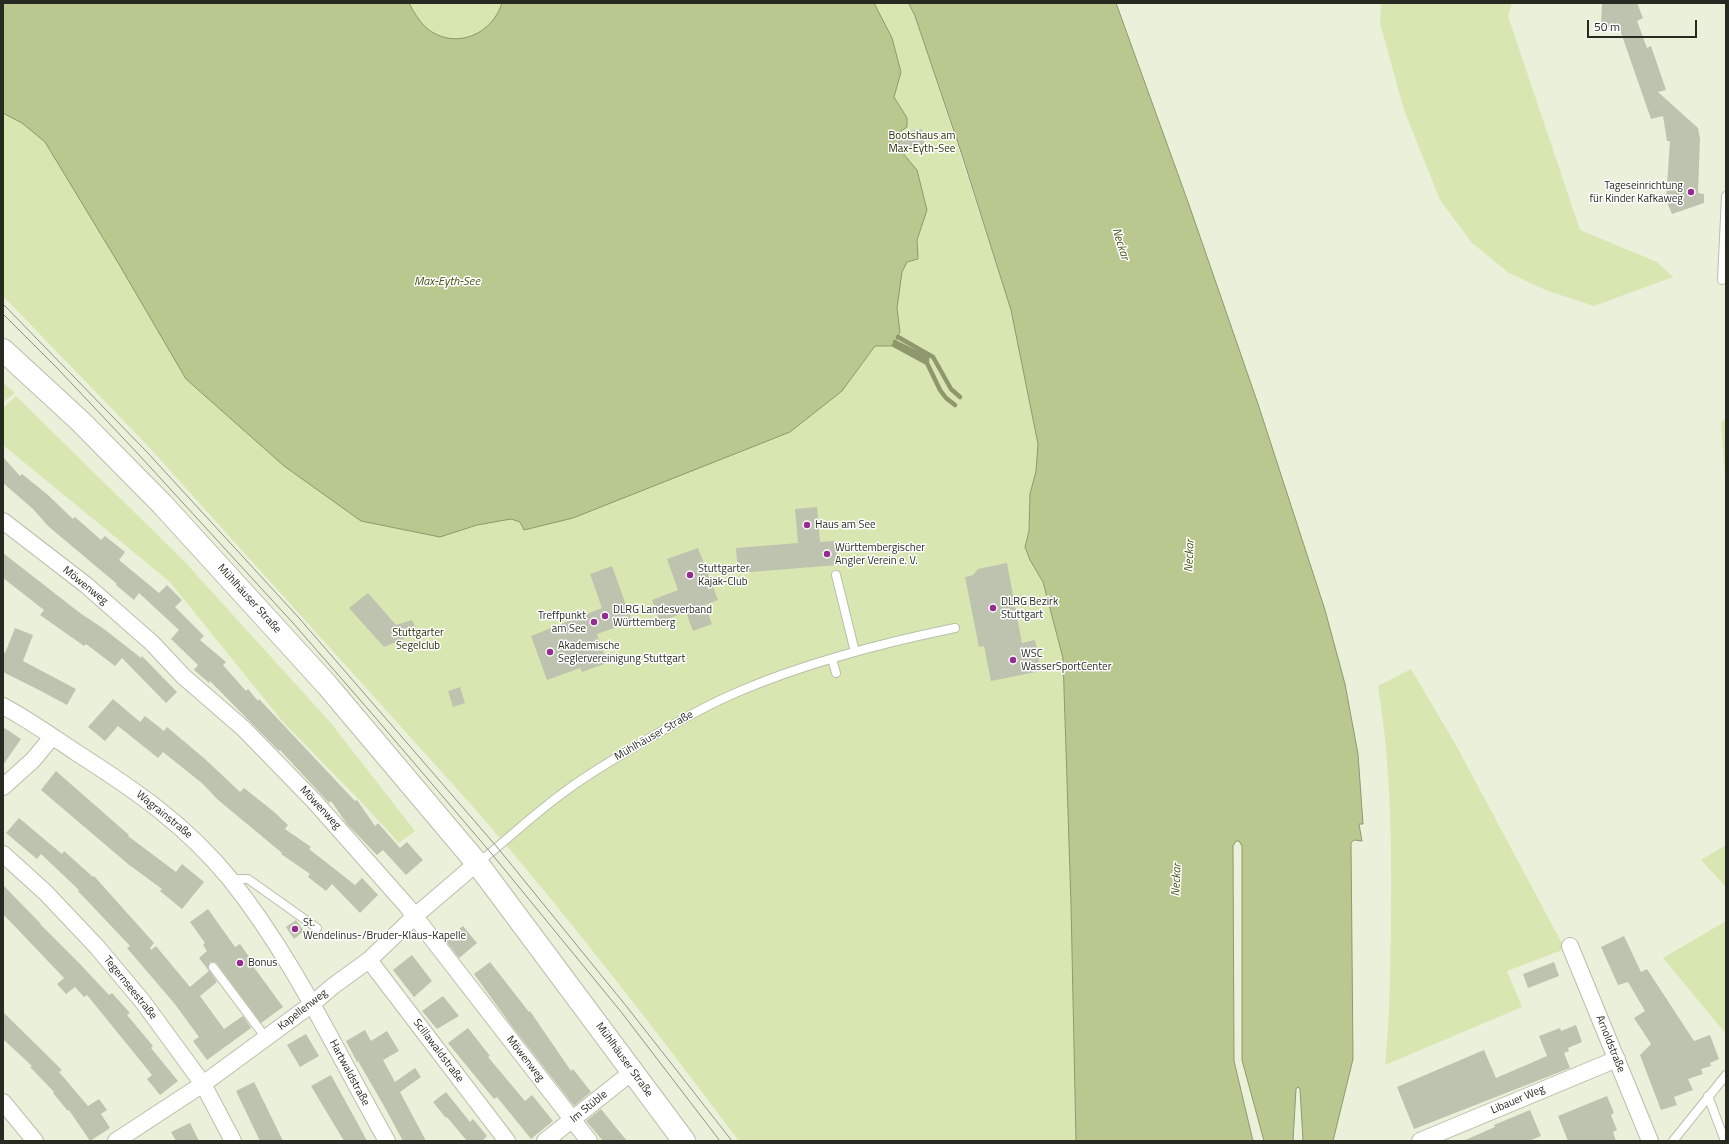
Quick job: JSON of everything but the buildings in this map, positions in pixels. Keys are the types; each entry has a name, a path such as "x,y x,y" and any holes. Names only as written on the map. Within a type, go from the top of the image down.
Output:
{"main road":[{"name":"Mühlhäuser Straße","path":"6,355 80,421 162,504 327,685 477,863 684,1141"}],"street":[{"name":"Möwenweg","path":"3,521 86,585 152,643 183,676 244,729 314,801 415,916 589,1141"},
{"name":"Wagrainstraße","path":"3,706 27,719 118,779 171,818 196,841 230,879 258,917 312,1004"},
{"path":"3,787 33,760 52,736"},
{"name":"Tegernseestraße","path":"3,854 46,893 97,947 143,1002 203,1084 233,1141"},
{"name":"Kapellenweg","path":"116,1141 203,1084 312,1004 332,986 369,960 415,916 477,863"},
{"name":"Arnoldstraße","path":"1570,946 1650,1141"},
{"name":"Scillawaldstraße","path":"369,960 507,1141"},
{"name":"Hartwaldstraße","path":"312,1004 387,1141"},
{"name":"Libauer Weg","path":"1420,1141 1617,1059"},
{"name":"Im Stüble","path":"545,1141 632,1072"},
{"path":"3,1102 35,1141"}],"lane":[{"path":"1722,280 1726,196"},
{"path":"836,575 855,652"},
{"name":"Mühlhäuser Straße","path":"477,863 567,790 595,770 673,723 741,690 790,672 855,652 955,628"},
{"path":"832,659 836,673"},
{"path":"230,879 248,879 317,928"},
{"path":"213,967 266,1038"},
{"path":"1673,1141 1726,1075"},
{"path":"1708,1096 1725,1141"}],"green space":[{"path":"3,3 909,3 915,16 1011,310 1038,444 1036,471 1030,494 1029,531 1025,547 1030,560 1043,582 1063,658 1071,904 1076,1141 739,1141 610,973 476,810 148,446 3,296"},
{"path":"1381,3 1512,3 1508,16 1580,230 1657,262 1673,277 1594,306 1548,291 1509,273 1472,243 1440,200 1404,110 1380,23"},
{"path":"3,382 15,393 3,402"},
{"path":"16,396 184,561 330,722 415,831 399,843 283,722 170,582 3,445 3,408"},
{"path":"1726,418 1726,489 1721,422"},
{"path":"1411,669 1457,747 1565,949 1507,971 1522,1007 1385,1065 1390,978 1391,836 1386,745 1378,686"},
{"path":"1726,845 1726,887 1701,860"},
{"path":"1726,921 1726,1034 1663,958"}],"water":[{"name":"Max-Eyth-See","path":"3,3 409,3 419,19 428,29 443,37 453,39 474,35 483,29 498,13 502,3 874,3 892,38 901,72 894,97 907,118 907,127 898,133 901,151 917,170 927,210 917,240 918,259 907,262 902,272 897,308 900,332 893,346 875,346 842,391 790,432 573,518 524,530 520,522 511,519 477,525 440,537 361,521 284,466 186,379 45,142 22,123 3,113"},
{"name":"Neckar","path":"909,3 1116,3 1188,202 1258,404 1325,610 1345,684 1358,754 1363,824 1359,824 1362,841 1354,840 1351,843 1353,1059 1333,1141 1303,1141 1300,1089 1298,1087 1296,1089 1293,1141 1264,1141 1242,1060 1242,846 1239,841 1236,841 1233,846 1234,1061 1253,1141 1076,1141 1071,904 1063,658 1043,582 1030,560 1025,547 1029,531 1030,494 1036,471 1038,444 1011,310 962,155 915,16"}],"waterway":[{"path":"898,337 933,357 951,389 960,397"},
{"path":"895,342 927,358 927,363"},
{"path":"894,345 927,363 940,390 946,398 955,405"}],"tram line":[{"path":"3,304 146,451 299,618 497,847 627,1007 732,1141"},
{"path":"3,314 58,369 140,456 293,623 374,716 491,853 622,1013 720,1141"}],"place":[{"name":"Tageseinrichtung für Kinder Kafkaweg","path":"1691,192"},
{"name":"Haus am See","path":"807,525"},
{"name":"Württembergischer Angler Verein e. V.","path":"827,554"},
{"name":"Stuttgarter Kajak-Club","path":"690,575"},
{"name":"DLRG Bezirk Stuttgart","path":"993,608"},
{"name":"DLRG Landesverband Württemberg","path":"605,616"},
{"name":"Treffpunkt am See","path":"594,622"},
{"name":"Akademische Seglervereinigung Stuttgart","path":"550,652"},
{"name":"WSC WasserSportCenter","path":"1013,660"},
{"name":"St. Wendelinus-/Bruder-Klaus-Kapelle","path":"295,929"},
{"name":"Bonus","path":"240,963"}],"park label":[{"name":"Bootshaus am Max-Eyth-See","path":"922,142"},
{"name":"Stuttgarter Segelclub","path":"418,639"}]}
